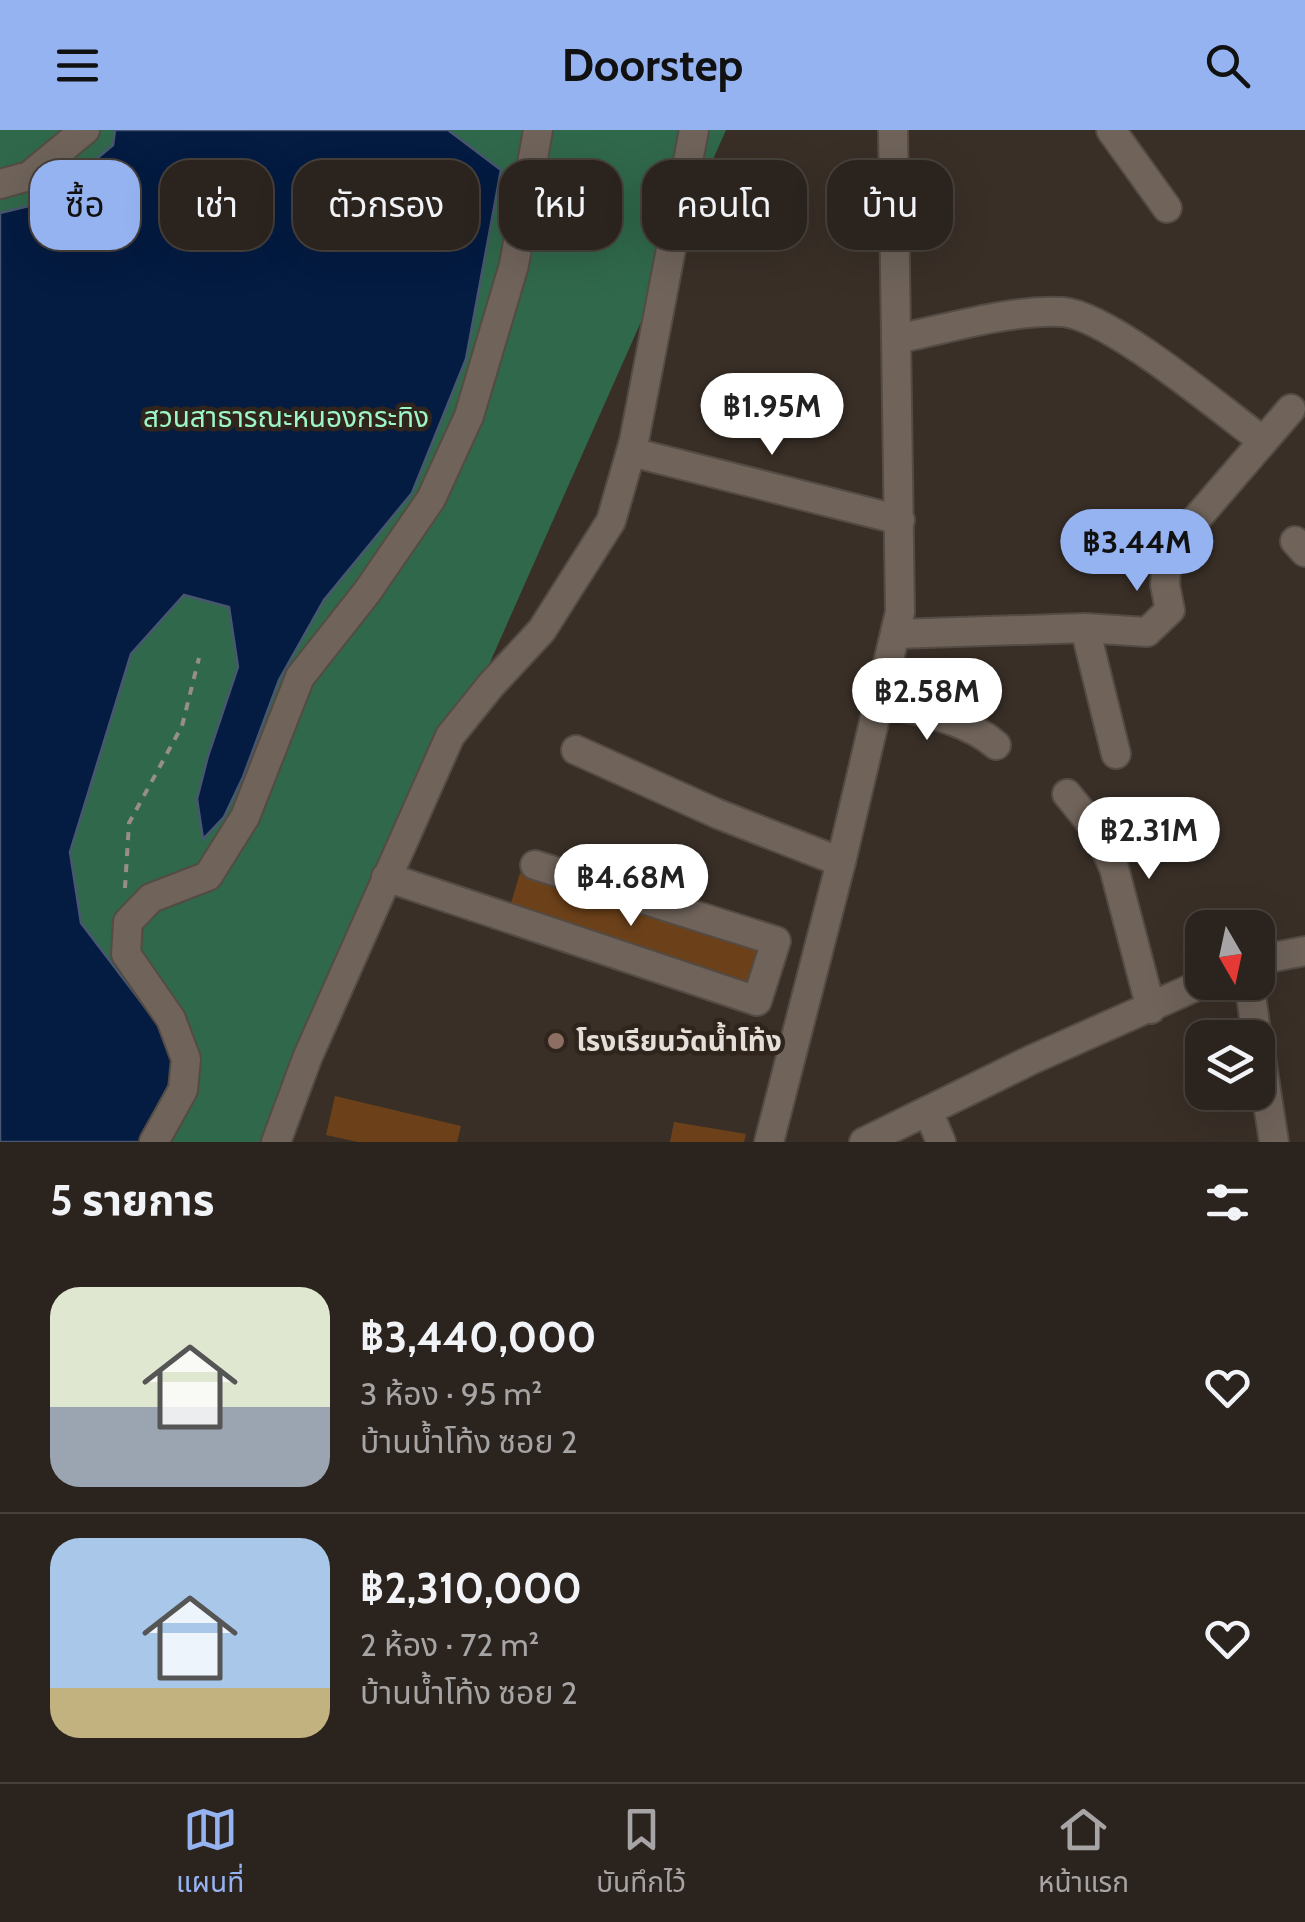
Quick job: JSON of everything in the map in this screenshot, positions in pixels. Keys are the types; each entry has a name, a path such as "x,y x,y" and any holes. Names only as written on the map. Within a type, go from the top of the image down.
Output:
{"street":[{"path":"0,184 29,176 85,130"},
{"path":"154,1142 182,1090 186,1058 171,1019 126,954 128,922 150,898 208,876 245,817 300,677 367,592 431,499 469,416 514,265 538,130"},
{"path":"276,1142 308,1056 450,736 542,630 599,545 621,494 694,130"},
{"path":"769,1142 900,612 893,130"},
{"path":"1111,130 1166,208"},
{"path":"896,339 1036,312 1069,312 1122,336 1263,442"},
{"path":"894,634 1085,628 1147,632 1170,610 1165,586 1167,553 1292,409"},
{"path":"631,452 900,520"},
{"path":"1085,628 1116,754"},
{"path":"878,702 947,720 996,745"},
{"path":"576,750 718,814 840,862"},
{"path":"1068,794 1098,832 1114,868 1151,1009"},
{"path":"386,877 757,1001 776,941 535,864"},
{"path":"1275,957 1305,951"},
{"path":"864,1142 1030,1060 1185,992"},
{"path":"1269,1110 1274,1142"},
{"path":"928,1111 941,1142"}],"path":[{"path":"128,922 124,874 130,823 182,726 199,658"}],"green space":[{"name":"สวนสาธารณะหนองกระทิง","path":"0,130 726,130 713,160 642,160 642,250 673,250 445,764 289,1142 0,1142"}],"water":[{"path":"115,130 448,130 499,168 499,181 466,359 412,493 324,600 279,680 224,817 203,839 197,799 238,667 229,607 184,595 131,654 70,852 81,923 170,1040 175,1073 139,1142 0,1142 0,213 30,206 30,250 140,250 140,160 95,160 113,145"}],"building":[{"path":"520,873 759,948 746,988 713,978 715,971 645,949 642,958 508,913"},
{"path":"335,1096 461,1126 457,1142 358,1142 326,1135"},
{"path":"674,1122 746,1134 744,1142 670,1142"}],"place":[{"name":"โรงเรียนวัดน้ำโท้ง","path":"556,1041"}]}
